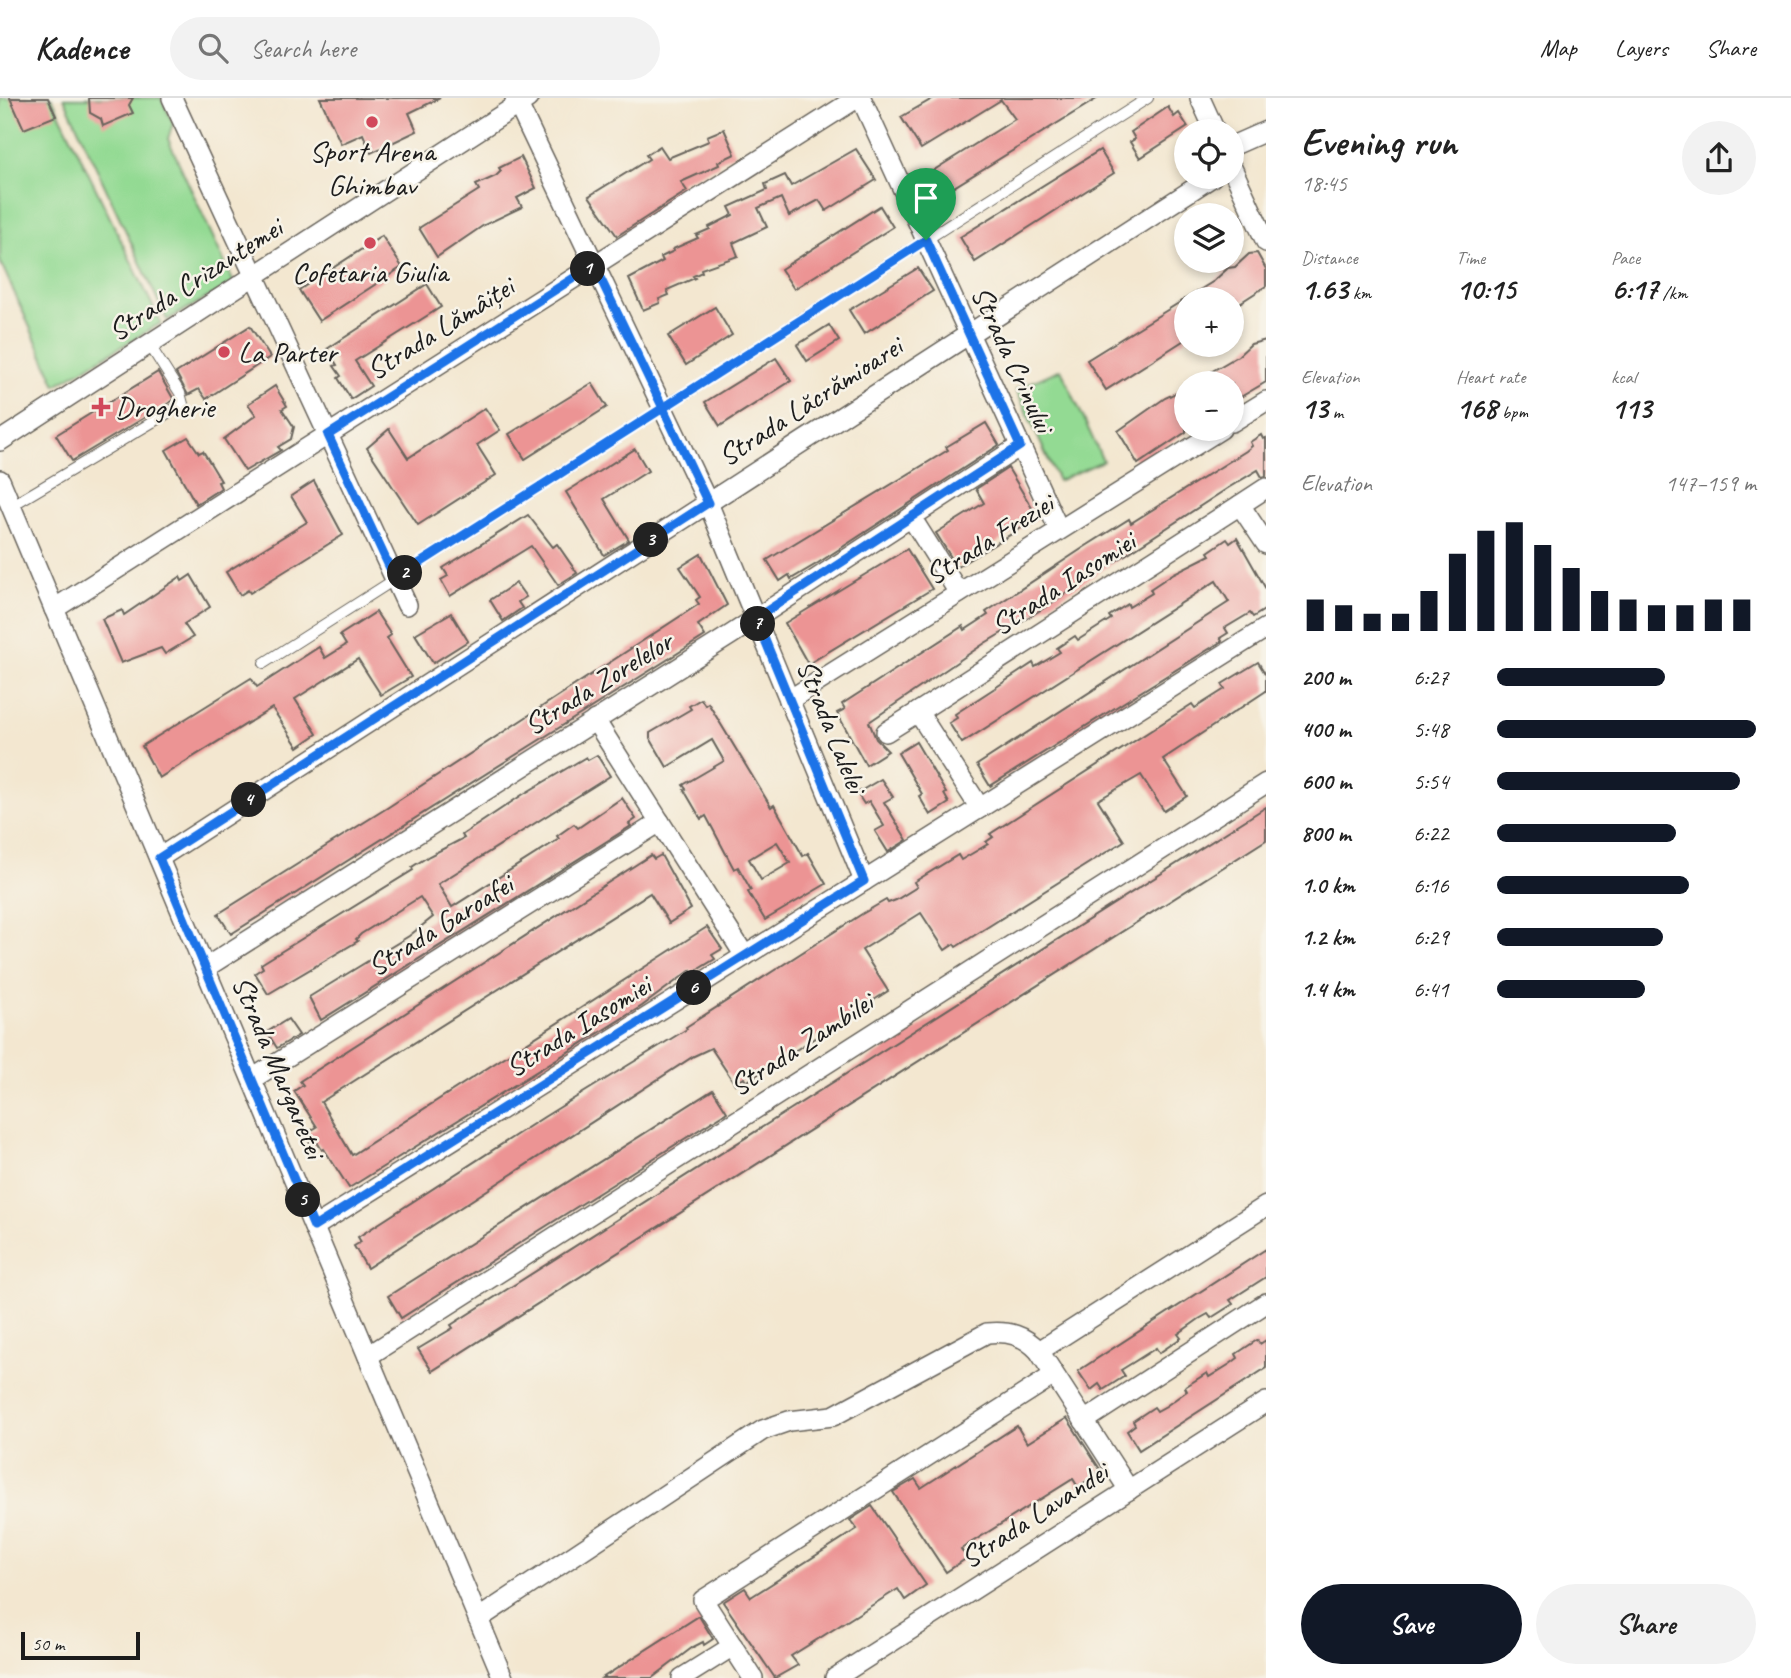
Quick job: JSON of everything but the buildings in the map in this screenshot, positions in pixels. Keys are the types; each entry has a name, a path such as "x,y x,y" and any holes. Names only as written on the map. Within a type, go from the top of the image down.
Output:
{"street":[{"path":"172,98 407,605"},
{"name":"Strada Crinului","path":"859,98 1059,530"},
{"name":"Strada Lămâiței","path":"54,609 859,98"},
{"path":"1200,98 1210,119"},
{"name":"Strada Crizantemei","path":"0,440 520,100"},
{"name":"Strada Lalelei","path":"520,100 594,265 708,503 864,881"},
{"path":"1244,141 1266,131"},
{"name":"Strada Lăcrămioarei","path":"159,858 1193,189"},
{"path":"1242,189 1266,242"},
{"path":"1244,415 1266,401"},
{"name":"Strada Freziei","path":"789,700 1202,441"},
{"name":"Strada Zorelelor","path":"205,968 756,618 1020,446"},
{"name":"Strada Margaretei","path":"0,480 503,1678"},
{"name":"Strada Iasomiei","path":"886,732 1266,488"},
{"path":"1240,505 1266,544"},
{"path":"911,517 959,593"},
{"name":"Strada Iasomiei","path":"314,1227 1266,628"},
{"path":"918,712 980,808"},
{"path":"596,720 745,956"},
{"name":"Strada Zambilei","path":"368,1356 1266,783"},
{"name":"Strada Garoafei","path":"252,1079 660,822"},
{"path":"1039,1351 1266,1206"},
{"path":"1084,1421 1266,1303"},
{"path":"478,1619 775,1424 833,1416 987,1333 1014,1333 1029,1340 1039,1351 1129,1490"},
{"path":"753,1678 703,1600 1055,1375"},
{"name":"Strada Lavandei","path":"835,1678 1266,1402"},
{"path":"682,1678 733,1646"}],"lane":[{"path":"264,663 1148,98"},
{"path":"11,506 183,404 180,393 149,344"}],"green space":[{"path":"0,98 52,98 161,323 56,385 0,261"},
{"path":"64,98 161,98 173,123 168,139 234,283 167,320"},
{"path":"1061,369 1103,461 1058,481 1016,389"}],"place":[{"name":"Sport Arena Ghimbav","path":"372,122"},
{"name":"Cofetaria Giulia","path":"370,243"},
{"name":"La Parter","path":"224,352"},
{"name":"Drogherie","path":"101,407"}],"route":[{"path":"926,240 663,408 594,265 328,435 395,579 663,408 708,503 159,858 314,1227 864,881 756,618 1020,446 926,240"}]}
